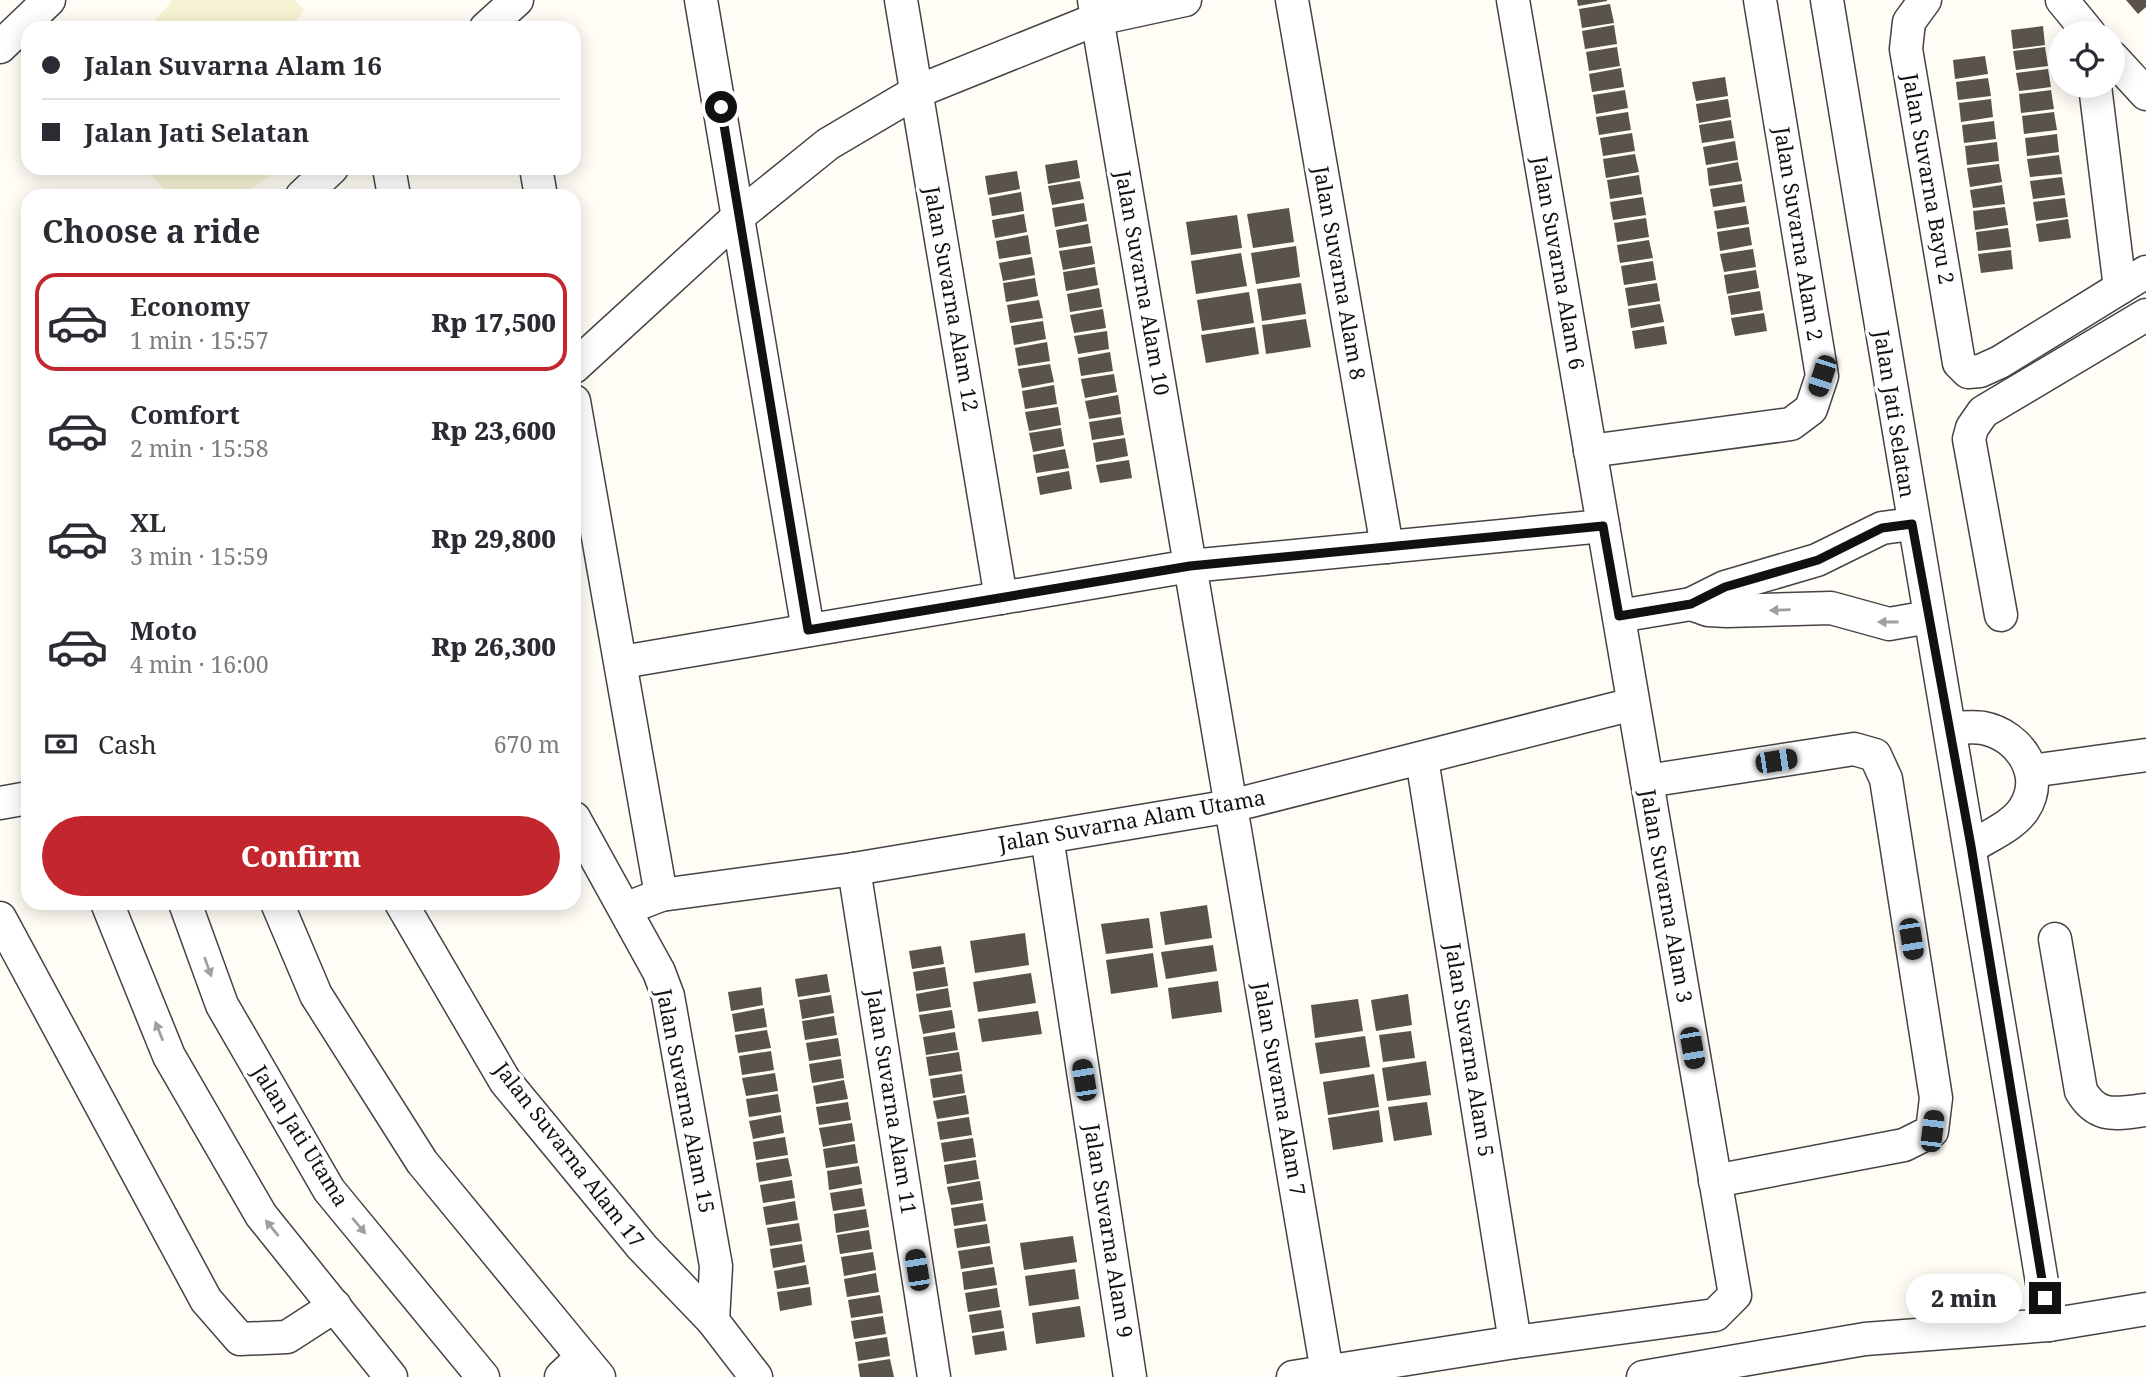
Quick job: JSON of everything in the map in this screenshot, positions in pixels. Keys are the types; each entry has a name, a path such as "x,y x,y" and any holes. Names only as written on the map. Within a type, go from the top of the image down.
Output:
{"street":[{"path":"27,21 49,0"},
{"path":"701,0 740,215 808,630"},
{"name":"Jalan Suvarna Alam 12","path":"901,0 1001,598"},
{"path":"581,361 740,215 828,144 916,92 1096,10 1185,0"},
{"name":"Jalan Suvarna Alam 8","path":"1292,0 1387,547"},
{"name":"Jalan Suvarna Alam 6","path":"1513,0 1619,616"},
{"name":"Jalan Suvarna Alam 2","path":"1590,451 1790,424 1811,409 1822,376 1760,0"},
{"name":"Jalan Jati Selatan","path":"1826,0 1912,524 1971,846 2049,1325"},
{"name":"Jalan Suvarna Bayu 2","path":"1926,0 1909,22 1906,49 1959,363 1968,372 1980,371 2000,362 2133,280"},
{"path":"2062,0 2080,21"},
{"name":"Jalan Suvarna Alam 10","path":"1096,10 1231,806"},
{"path":"498,21 514,11"},
{"path":"0,47 21,27"},
{"path":"2125,71 2146,94"},
{"path":"2097,98 2133,280"},
{"path":"310,189 324,175"},
{"path":"2001,615 1969,439 1972,428 1983,412 2146,315"},
{"path":"581,439 661,895"},
{"path":"1619,616 1691,604 1725,587 1818,560 1882,528 1912,524"},
{"path":"622,662 1190,566 1603,526"},
{"path":"1691,604 1708,610 1727,611 1831,608 1889,624 1929,617"},
{"name":"Jalan Suvarna Alam 3","path":"1516,1342 1716,1315 1735,1295 1619,616"},
{"name":"Jalan Suvarna Alam Utama","path":"625,909 661,895 854,869 1231,806 1633,704"},
{"path":"1950,728 1983,728 2005,737 2024,751 2031,771 2031,796 2023,811 2012,821 1971,846"},
{"path":"1647,781 1854,749 1875,755 1886,779 1936,1098 1932,1131 1905,1145 1715,1181"},
{"path":"2031,771 2146,755"},
{"name":"Jalan Suvarna Alam 5","path":"1422,759 1516,1342"},
{"path":"0,803 21,800"},
{"name":"Jalan Suvarna Alam 7","path":"1231,806 1327,1372"},
{"name":"Jalan Suvarna Alam 15","path":"581,830 659,972 668,996 716,1266 713,1321"},
{"name":"Jalan Suvarna Alam 9","path":"1047,837 1130,1377"},
{"name":"Jalan Suvarna Alam 11","path":"854,869 933,1377"},
{"path":"110,910 169,1056 261,1215 391,1377"},
{"name":"Jalan Jati Utama","path":"188,910 222,1005 329,1190 483,1377"},
{"path":"280,910 316,995 422,1162 581,1370"},
{"name":"Jalan Suvarna Alam 17","path":"405,910 505,1081 642,1247 713,1321 756,1377"},
{"path":"0,918 206,1300 240,1339 287,1338 335,1306"},
{"path":"2055,939 2081,1091 2089,1105 2108,1114 2146,1110"},
{"path":"1643,1377 1865,1339 2049,1325 2146,1309"},
{"path":"1293,1377 1516,1342"}],"shaded area":[{"path":"173,0 294,0 305,10 295,21 154,21"},
{"path":"151,175 270,175 251,189 164,189"}],"building":[{"path":"1577,0 1607,0 1607,1 1578,6"},
{"path":"2126,0 2146,0 2146,7 2138,14"},
{"path":"1610,4 1614,23 1582,28 1579,9"},
{"path":"1614,25 1617,44 1585,49 1582,31"},
{"path":"2043,26 2045,45 2013,49 2011,30"},
{"path":"1617,47 1620,66 1589,71 1586,52"},
{"path":"2045,47 2048,66 2016,70 2013,51"},
{"path":"1985,56 1988,74 1955,79 1953,60"},
{"path":"1621,68 1624,87 1592,92 1589,74"},
{"path":"2048,69 2048,87 2019,91 2016,73"},
{"path":"1725,77 1728,96 1696,101 1692,82"},
{"path":"1988,78 1991,96 1958,100 1956,82"},
{"path":"1625,90 1628,108 1596,114 1593,95"},
{"path":"2048,90 2048,98 2052,98 2054,109 2021,113 2019,94"},
{"path":"1728,99 1731,117 1699,123 1696,104"},
{"path":"1991,99 1993,117 1961,122 1959,103"},
{"path":"1628,112 1631,130 1599,135 1596,117"},
{"path":"2054,112 2057,130 2024,134 2022,116"},
{"path":"1731,120 1734,138 1702,143 1699,125"},
{"path":"1994,121 1996,139 1964,143 1962,125"},
{"path":"1632,133 1635,151 1603,156 1600,138"},
{"path":"2057,134 2059,152 2027,156 2025,138"},
{"path":"1735,141 1738,160 1706,165 1703,147"},
{"path":"1997,142 1999,161 1967,165 1965,146"},
{"path":"1635,154 1639,172 1606,178 1603,159"},
{"path":"2059,155 2062,174 2030,177 2027,159"},
{"path":"1077,160 1080,178 1048,184 1045,165"},
{"path":"1738,162 1742,181 1709,186 1707,168"},
{"path":"1999,164 2002,182 1970,187 1967,168"},
{"path":"1017,171 1020,189 988,195 985,176"},
{"path":"1639,175 1642,194 1610,199 1607,180"},
{"path":"2062,177 2065,195 2033,199 2030,181"},
{"path":"1080,181 1084,199 1052,205 1048,186"},
{"path":"1742,184 1745,202 1713,207 1710,189"},
{"path":"2002,185 2005,204 1973,208 1970,190"},
{"path":"1021,192 1024,211 992,216 989,198"},
{"path":"1643,197 1646,215 1613,220 1610,202"},
{"path":"2065,198 2068,217 2036,221 2033,202"},
{"path":"1084,203 1087,221 1055,227 1052,208"},
{"path":"1746,206 1749,224 1717,229 1714,211"},
{"path":"2005,207 2008,225 1975,230 1973,211"},
{"path":"1289,208 1294,242 1253,248 1247,214"},
{"path":"1024,214 1027,232 995,238 992,220"},
{"path":"1237,215 1242,248 1191,255 1186,222"},
{"path":"1646,218 1649,237 1617,242 1614,223"},
{"path":"2068,219 2071,238 2039,242 2036,224"},
{"path":"1088,224 1091,243 1059,248 1056,230"},
{"path":"1749,227 1752,245 1720,251 1717,232"},
{"path":"2008,228 2011,247 1978,251 1976,232"},
{"path":"1028,235 1031,254 999,259 996,241"},
{"path":"1649,240 1653,258 1620,263 1617,245"},
{"path":"1092,246 1095,264 1063,270 1059,251"},
{"path":"1296,246 1300,277 1256,284 1251,253"},
{"path":"1753,249 1756,267 1724,272 1720,254"},
{"path":"2011,250 2013,269 1981,273 1978,254"},
{"path":"1241,253 1247,286 1196,294 1191,261"},
{"path":"1032,257 1035,275 1003,281 999,263"},
{"path":"1653,261 1656,280 1624,285 1621,266"},
{"path":"1095,267 1098,285 1066,291 1063,272"},
{"path":"1756,270 1759,288 1727,294 1724,275"},
{"path":"1035,278 1038,296 1006,302 1003,283"},
{"path":"1301,283 1306,314 1262,321 1257,289"},
{"path":"1657,283 1660,301 1628,306 1625,288"},
{"path":"1099,288 1102,307 1070,312 1067,294"},
{"path":"1760,291 1763,310 1731,315 1728,296"},
{"path":"1249,292 1254,323 1202,331 1197,300"},
{"path":"1039,300 1043,318 1010,323 1007,305"},
{"path":"1660,304 1664,322 1631,328 1628,309"},
{"path":"1103,309 1106,328 1074,333 1070,315"},
{"path":"1764,313 1767,331 1735,336 1731,318"},
{"path":"1306,319 1311,347 1266,354 1262,325"},
{"path":"1043,321 1046,339 1014,345 1011,326"},
{"path":"1664,326 1667,344 1635,349 1632,331"},
{"path":"1255,327 1259,354 1206,363 1201,335"},
{"path":"1107,331 1109,349 1078,354 1074,336"},
{"path":"1047,342 1050,361 1018,366 1015,348"},
{"path":"1110,352 1113,371 1081,376 1078,358"},
{"path":"1050,364 1054,382 1022,388 1018,369"},
{"path":"1114,374 1117,392 1085,398 1081,379"},
{"path":"1054,385 1057,404 1025,409 1022,391"},
{"path":"1118,395 1121,414 1089,419 1085,401"},
{"path":"1058,407 1061,425 1029,431 1025,412"},
{"path":"1121,417 1124,435 1092,440 1089,422"},
{"path":"1061,428 1064,446 1033,452 1029,433"},
{"path":"1125,438 1128,456 1096,462 1093,443"},
{"path":"1065,449 1069,468 1036,473 1033,455"},
{"path":"1129,460 1132,478 1100,483 1096,465"},
{"path":"1069,471 1072,489 1040,495 1037,477"},
{"path":"1207,905 1212,938 1165,945 1160,912"},
{"path":"1149,918 1153,948 1106,954 1101,924"},
{"path":"1025,933 1029,965 975,973 970,941"},
{"path":"1213,945 1217,971 1166,979 1161,952"},
{"path":"941,946 944,964 912,969 909,951"},
{"path":"1153,953 1158,987 1111,994 1106,960"},
{"path":"945,967 948,986 916,991 913,972"},
{"path":"1031,973 1036,1003 978,1012 973,982"},
{"path":"827,974 830,992 798,997 795,979"},
{"path":"1218,981 1222,1012 1172,1019 1168,988"},
{"path":"761,987 763,1005 731,1011 728,992"},
{"path":"948,988 951,1007 919,1012 916,994"},
{"path":"1408,994 1412,1025 1376,1031 1371,1000"},
{"path":"831,995 834,1013 802,1019 799,1000"},
{"path":"1358,999 1363,1031 1315,1038 1311,1005"},
{"path":"764,1008 767,1027 735,1032 732,1014"},
{"path":"952,1010 955,1028 923,1034 919,1015"},
{"path":"1038,1011 1042,1034 982,1042 978,1019"},
{"path":"834,1016 837,1035 805,1040 802,1021"},
{"path":"767,1030 771,1048 738,1053 735,1035"},
{"path":"1411,1031 1415,1058 1383,1062 1379,1035"},
{"path":"955,1032 958,1050 926,1055 923,1037"},
{"path":"1365,1036 1370,1067 1320,1074 1315,1043"},
{"path":"838,1038 841,1056 809,1061 806,1043"},
{"path":"771,1051 774,1070 742,1075 739,1056"},
{"path":"959,1052 962,1071 929,1076 926,1057"},
{"path":"841,1059 844,1078 812,1083 809,1064"},
{"path":"1426,1061 1431,1095 1387,1101 1382,1068"},
{"path":"775,1073 778,1091 746,1096 742,1078"},
{"path":"962,1074 965,1093 933,1098 930,1079"},
{"path":"1374,1074 1379,1107 1328,1115 1323,1082"},
{"path":"844,1080 848,1099 816,1104 813,1086"},
{"path":"778,1094 781,1112 749,1117 746,1099"},
{"path":"966,1095 969,1114 937,1119 933,1101"},
{"path":"848,1102 851,1120 819,1125 816,1107"},
{"path":"1427,1102 1432,1135 1394,1141 1388,1107"},
{"path":"1379,1110 1383,1142 1333,1150 1328,1118"},
{"path":"781,1115 784,1133 753,1139 749,1121"},
{"path":"969,1117 972,1135 940,1140 937,1122"},
{"path":"852,1123 855,1141 823,1147 819,1128"},
{"path":"785,1137 788,1155 756,1160 753,1142"},
{"path":"973,1138 976,1157 944,1162 941,1143"},
{"path":"855,1144 858,1163 826,1168 823,1149"},
{"path":"788,1158 792,1176 759,1182 756,1163"},
{"path":"976,1160 979,1179 947,1184 944,1165"},
{"path":"859,1166 862,1184 829,1190 827,1171"},
{"path":"792,1180 795,1198 763,1203 760,1185"},
{"path":"980,1181 983,1200 951,1205 947,1187"},
{"path":"862,1188 865,1206 833,1211 830,1193"},
{"path":"795,1201 798,1220 766,1225 763,1207"},
{"path":"983,1203 986,1221 954,1226 951,1208"},
{"path":"866,1209 869,1227 836,1233 834,1214"},
{"path":"799,1223 802,1241 770,1246 767,1228"},
{"path":"987,1224 990,1243 957,1248 954,1229"},
{"path":"869,1230 872,1249 840,1254 837,1235"},
{"path":"1073,1236 1077,1262 1024,1270 1020,1243"},
{"path":"802,1244 805,1262 773,1268 770,1249"},
{"path":"990,1246 993,1264 961,1269 958,1251"},
{"path":"873,1252 876,1270 844,1276 841,1257"},
{"path":"806,1265 809,1284 777,1289 774,1271"},
{"path":"994,1267 997,1285 964,1290 962,1272"},
{"path":"1075,1269 1079,1299 1029,1306 1025,1276"},
{"path":"876,1273 879,1292 847,1297 844,1279"},
{"path":"810,1287 812,1305 780,1311 777,1292"},
{"path":"997,1288 1000,1307 968,1312 965,1293"},
{"path":"880,1295 883,1313 851,1318 848,1300"},
{"path":"1080,1306 1085,1337 1036,1344 1032,1313"},
{"path":"1001,1310 1004,1328 972,1333 969,1315"},
{"path":"883,1316 886,1334 854,1339 851,1321"},
{"path":"1004,1331 1007,1350 975,1355 972,1336"},
{"path":"887,1337 890,1356 858,1361 855,1342"},
{"path":"890,1359 894,1377 860,1377 858,1364"}],"route":[{"path":"721,107 808,630 1190,566 1603,526 1619,616 1691,604 1725,587 1818,560 1850,541 1882,528 1912,524 1971,846 2045,1298"}]}
